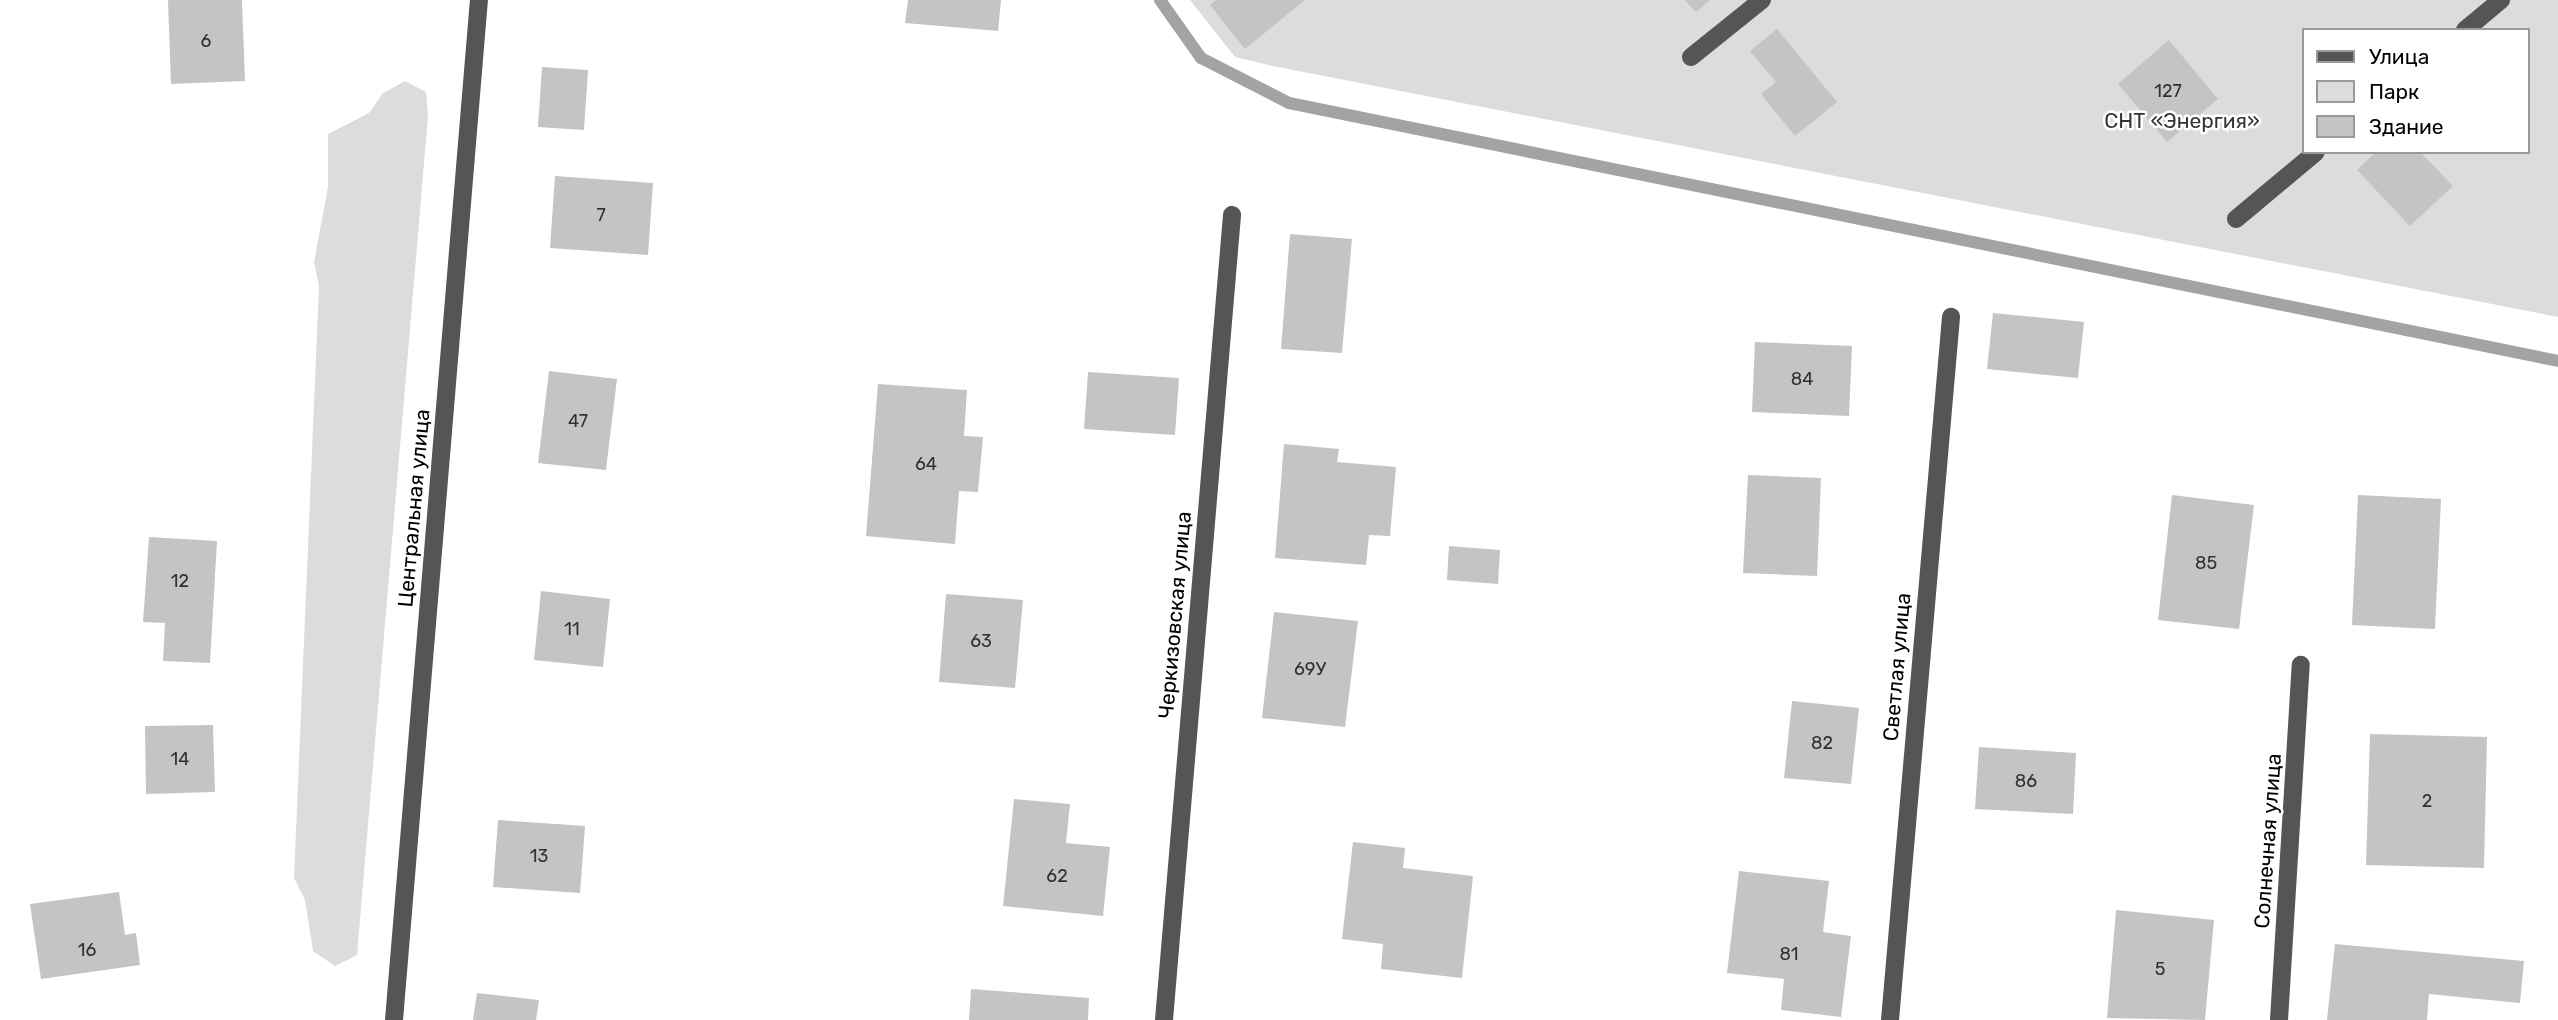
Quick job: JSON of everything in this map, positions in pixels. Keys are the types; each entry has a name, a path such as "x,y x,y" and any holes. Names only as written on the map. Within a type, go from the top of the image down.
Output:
{"street":[{"name":"Центральная улица","path":"394,1020 479,0"},
{"path":"1691,57 1762,0"},
{"path":"2467,28 2501,0"},
{"path":"2236,219 2314,154"},
{"name":"Черкизовская улица","path":"1164,1020 1232,215"},
{"name":"Светлая улица","path":"1890,1020 1951,317"},
{"name":"Солнечная улица","path":"2279,1020 2301,665"}],"green space":[{"name":"СНТ «Энергия»","path":"1190,0 2558,0 2558,317 1235,57"},
{"path":"405,81 426,92 428,116 357,955 335,966 313,951 305,900 294,878 319,286 314,262 328,187 328,134 369,113 383,93"}],"building":[{"path":"168,0 242,0 245,81 171,84"},
{"path":"908,0 1001,0 998,31 905,23"},
{"path":"1216,0 1305,0 1245,49 1210,5"},
{"path":"1685,0 1710,0 1696,12"},
{"path":"1777,29 1837,102 1795,136 1761,94 1776,82 1750,51"},
{"path":"2169,40 2218,99 2167,142 2118,84"},
{"path":"542,67 588,70 584,130 538,127"},
{"path":"2374,154 2422,154 2453,186 2410,226 2357,170"},
{"path":"555,176 653,183 648,255 550,248"},
{"path":"1290,234 1352,239 1342,353 1281,349"},
{"path":"1993,313 2084,322 2078,378 1987,369"},
{"path":"1755,342 1852,346 1849,416 1752,412"},
{"path":"549,371 617,379 606,470 538,463"},
{"path":"1088,372 1179,378 1175,435 1084,429"},
{"path":"878,384 967,390 964,436 983,437 978,492 959,491 955,544 866,536"},
{"path":"1284,444 1339,449 1337,462 1396,467 1390,536 1369,535 1366,565 1275,558"},
{"path":"1748,475 1821,478 1817,576 1743,573"},
{"path":"2172,495 2254,505 2239,629 2158,620"},
{"path":"2358,495 2441,499 2435,629 2352,625"},
{"path":"149,537 217,541 210,663 163,661 165,623 143,622"},
{"path":"1449,546 1500,550 1498,584 1447,580"},
{"path":"541,591 610,599 603,667 534,660"},
{"path":"946,594 1023,600 1015,688 939,682"},
{"path":"1274,612 1358,621 1345,727 1262,718"},
{"path":"1792,701 1859,708 1851,784 1784,778"},
{"path":"213,725 215,792 146,794 145,726"},
{"path":"2370,734 2487,737 2484,868 2366,865"},
{"path":"1979,747 2076,753 2073,814 1975,809"},
{"path":"1014,799 1070,804 1066,843 1110,847 1103,916 1003,906"},
{"path":"498,820 585,826 580,893 493,887"},
{"path":"1353,842 1405,848 1403,868 1473,876 1462,978 1381,969 1383,944 1342,939"},
{"path":"1739,871 1829,881 1823,932 1851,936 1841,1017 1781,1010 1784,979 1727,973"},
{"path":"119,892 125,935 136,933 140,965 41,979 30,904"},
{"path":"2116,910 2214,920 2205,1020 2107,1018"},
{"path":"2335,944 2524,961 2520,1003 2429,994 2427,1020 2327,1020"},
{"path":"971,989 1089,998 1088,1020 969,1020"},
{"path":"477,993 539,1000 536,1020 473,1020"}],"waterway":[{"path":"1160,0 1201,58 1289,103 2558,361"}]}
